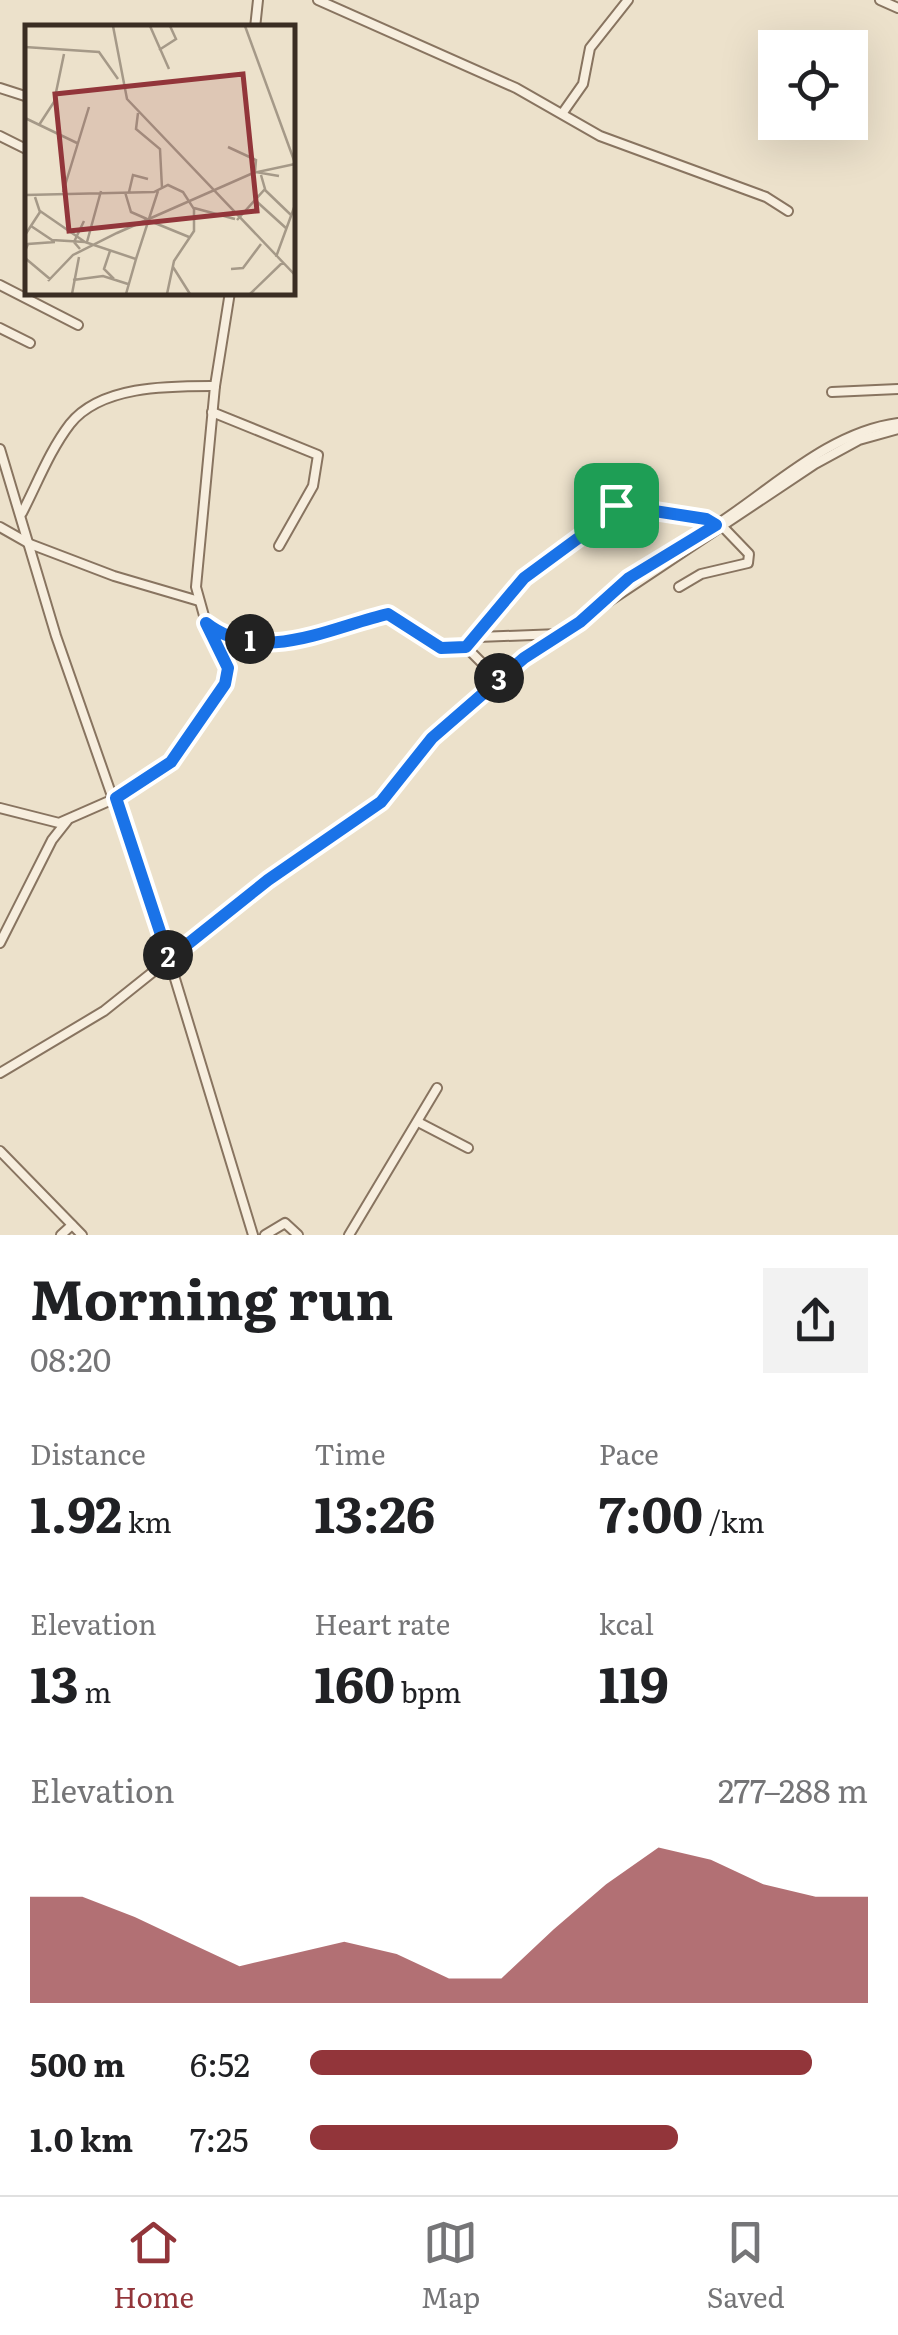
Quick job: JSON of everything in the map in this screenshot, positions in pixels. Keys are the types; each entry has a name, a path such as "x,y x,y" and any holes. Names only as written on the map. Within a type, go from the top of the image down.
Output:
{"street":[{"path":"255,25 258,0"},
{"path":"318,0 564,111 600,136 766,198 788,211"},
{"path":"564,111 583,84 590,48 628,0"},
{"path":"880,0 898,8"},
{"path":"0,88 25,96"},
{"path":"0,136 25,148"},
{"path":"0,285 78,325"},
{"path":"0,808 54,823 67,821 116,798 171,762 225,684 228,668 206,623 196,579 215,386 230,295"},
{"path":"0,328 30,343"},
{"path":"22,514 58,444 82,414 145,386 215,386"},
{"path":"832,392 898,388"},
{"path":"212,412 318,455 313,486 279,546"},
{"path":"0,1072 104,1011 268,880 372,810 396,788 432,738 503,676 580,622 629,578 720,526 823,452 868,430 898,426"},
{"path":"0,449 56,636 116,798 169,959 253,1235"},
{"path":"206,623 223,634 293,642 388,614 441,648 466,647 524,578 592,528 614,506 706,519 720,526 749,554 748,563 700,574 678,587"},
{"path":"0,542 4,529 30,544 199,601"},
{"path":"478,637 559,634"},
{"path":"466,647 503,676"},
{"path":"0,942 42,858 67,821"},
{"path":"349,1235 437,1088"},
{"path":"418,1122 468,1148"},
{"path":"0,1151 82,1235"},
{"path":"265,1235 286,1223 298,1235"},
{"path":"60,1235 72,1224"}],"route":[{"path":"616,505 706,519 716,525 629,578 580,622 524,658 432,738 396,788 364,817 268,880 169,959 116,798 171,762 225,684 228,668 206,623 223,634 293,642 388,614 441,648 466,647 524,578 592,528 616,505"}]}
